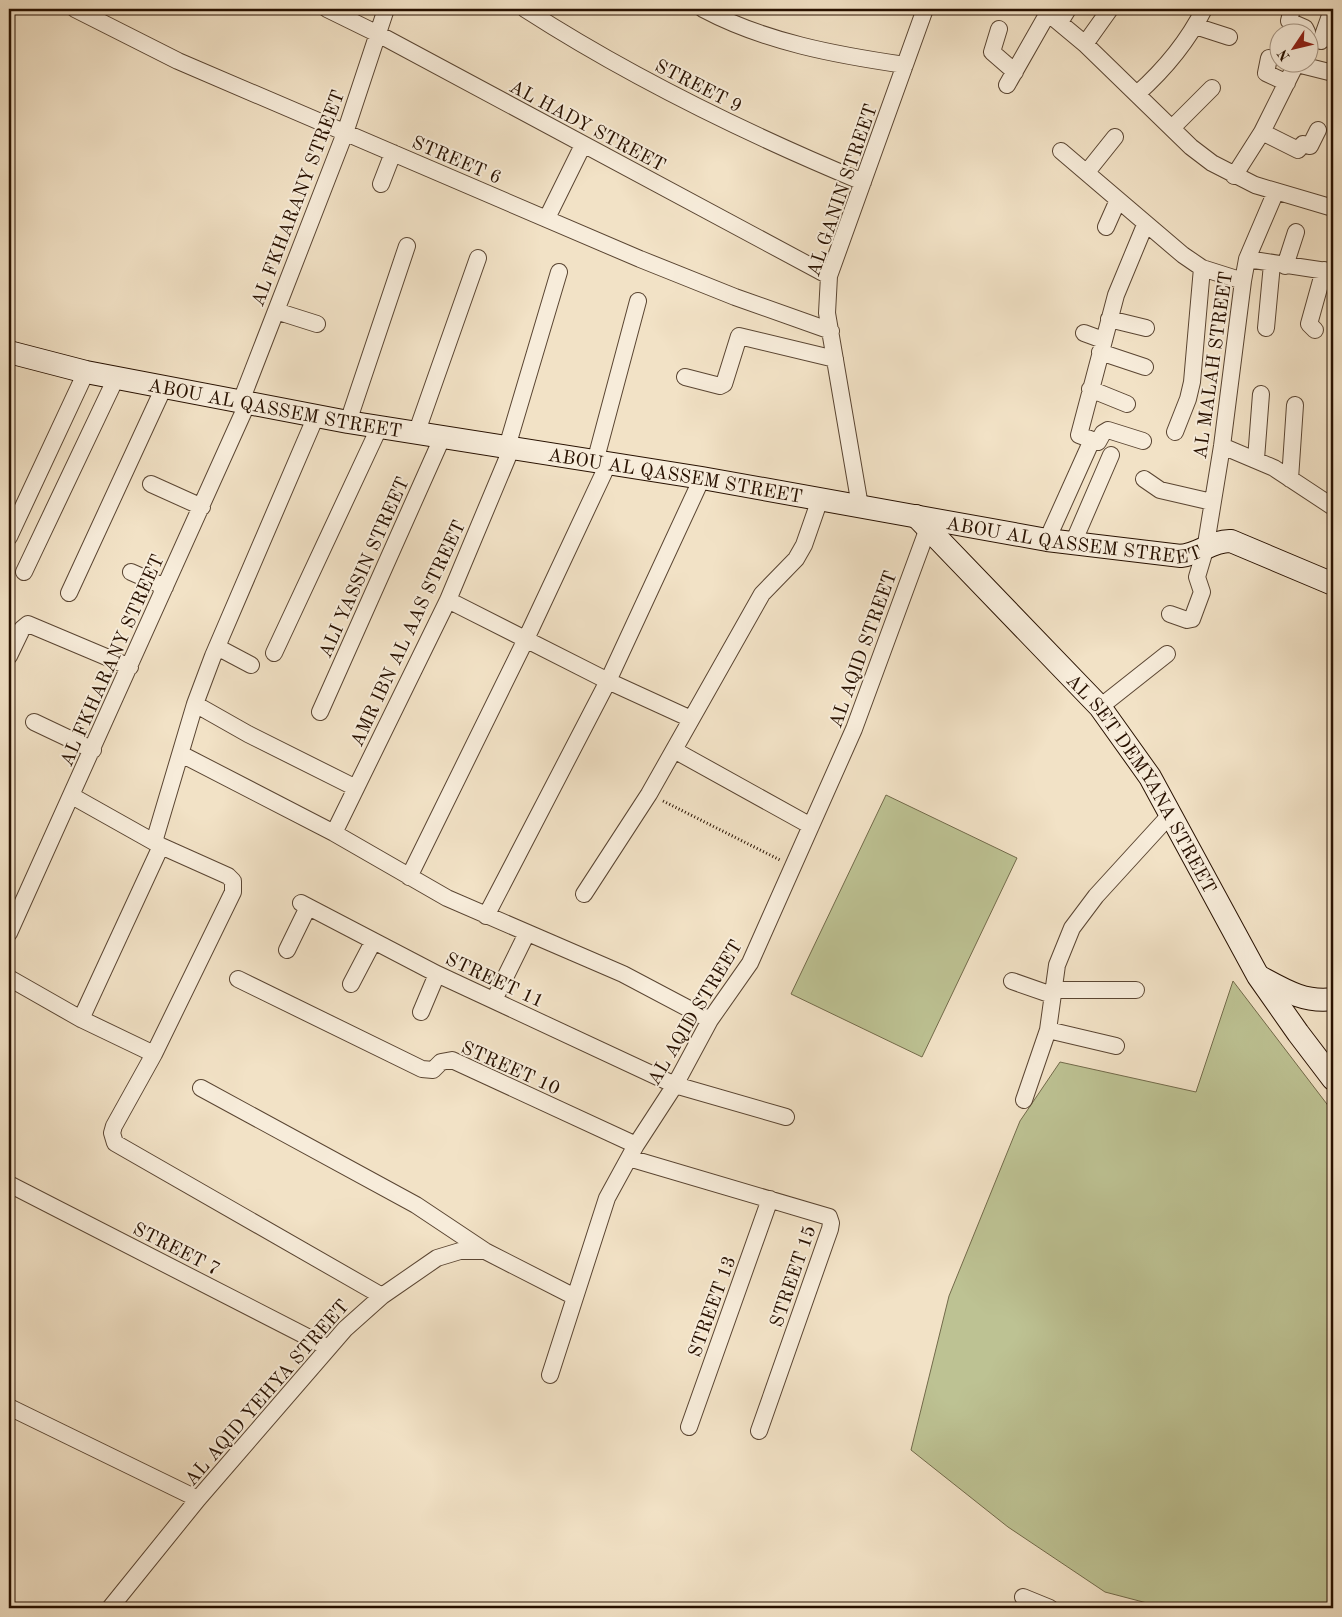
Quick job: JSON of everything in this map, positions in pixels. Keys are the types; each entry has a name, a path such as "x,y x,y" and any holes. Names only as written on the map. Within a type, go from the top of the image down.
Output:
{"street":[{"name":"STREET 6","path":"74,9 178,61 344,133 726,293 830,332"},
{"name":"AL HADY STREET","path":"327,9 378,34 829,276"},
{"name":"AL FKHARANY STREET","path":"9,933 202,507 244,402 276,311 344,133 386,9"},
{"name":"STREET 9","path":"525,9 625,70 713,116 787,151 863,182"},
{"path":"703,9 756,31 803,47 852,58 905,65"},
{"name":"AL GANIN STREET","path":"860,506 830,332 828,313 829,276 925,9"},
{"path":"1085,44 1110,9"},
{"path":"1137,94 1160,73 1179,51 1204,9"},
{"path":"1290,22 1288,21 1292,9"},
{"path":"1320,32 1332,10"},
{"path":"999,29 992,52 1011,78 1055,13 1205,158 1234,176 1333,208"},
{"path":"1195,26 1229,38"},
{"path":"1269,58 1266,73 1287,83"},
{"path":"1320,69 1333,72"},
{"path":"1234,176 1262,132 1292,72"},
{"path":"1172,128 1212,88"},
{"path":"1262,132 1298,150 1303,144 1310,146 1318,130"},
{"path":"1087,172 1115,137"},
{"path":"547,218 583,145"},
{"path":"1061,151 1164,241 1202,268 1243,281"},
{"path":"381,184 393,153"},
{"name":"AL MALAH STREET","path":"1170,614 1187,620 1192,619 1202,592 1197,577 1205,550 1222,446 1247,259 1276,191"},
{"path":"1106,227 1118,200"},
{"path":"1143,440 1108,430 1103,433 1099,442 1079,435 1109,319 1125,271 1145,225"},
{"path":"1266,328 1279,265 1296,232"},
{"path":"348,422 407,246"},
{"path":"416,434 478,258"},
{"path":"1247,259 1329,271 1309,324 1315,330"},
{"path":"1175,432 1188,399 1192,382 1202,268"},
{"name":"AMR IBN AL AAS STREET","path":"334,833 448,600 510,447 559,272"},
{"path":"409,877 526,639 601,463 638,301"},
{"path":"276,311 317,324"},
{"path":"1109,319 1146,328"},
{"path":"1084,333 1102,346 1146,367"},
{"path":"685,377 720,386 724,384 739,336 836,359"},
{"name":"ABOU AL QASSEM STREET","path":"9,352 86,372 379,428 702,478 860,506 922,522 1047,540 1181,556 1205,550 1222,540 1231,541 1333,584"},
{"path":"11,526 86,372"},
{"path":"24,572 116,378"},
{"path":"69,592 164,387"},
{"path":"1090,389 1127,404"},
{"path":"1256,459 1261,394"},
{"path":"1290,479 1295,406"},
{"path":"81,1019 158,844 195,704 217,647 316,416"},
{"path":"274,653 379,428"},
{"name":"ALI YASSIN STREET","path":"320,712 442,438"},
{"path":"1047,540 1092,440"},
{"path":"1222,446 1256,459 1333,507"},
{"path":"1073,543 1111,455"},
{"path":"486,916 608,681 702,478"},
{"path":"1144,479 1160,490 1212,502"},
{"path":"151,484 202,507"},
{"path":"584,894 649,794 762,594 796,559 804,545 820,499"},
{"name":"AL SET DEMYANA STREET","path":"922,522 1100,706 1150,776 1258,976 1333,1079"},
{"name":"AL AQID STREET","path":"550,1376 600,1216 615,1181 674,1086 710,1020 746,972 854,729 922,522"},
{"path":"131,572 165,588"},
{"path":"448,600 608,681 691,719"},
{"path":"9,656 24,626 28,624 130,666"},
{"path":"217,647 251,665"},
{"path":"1100,706 1167,654"},
{"path":"195,704 248,734 356,788"},
{"path":"34,722 93,750"},
{"path":"674,750 811,826"},
{"path":"181,754 334,833 409,877 486,916 623,974 710,1020"},
{"path":"72,796 158,844 228,876 233,881 234,892 154,1054 112,1130 112,1138 118,1146 382,1296"},
{"path":"1024,1100 1048,1030 1052,992 1063,946 1083,911 1170,815"},
{"name":"STREET 11","path":"287,950 304,905 437,974 674,1086 786,1117"},
{"path":"494,1000 527,933"},
{"path":"352,984 373,942"},
{"path":"421,1012 437,974"},
{"path":"1258,976 1305,999 1320,1001 1333,999"},
{"path":"9,978 81,1019 154,1054"},
{"name":"STREET 10","path":"238,979 422,1069 432,1070 441,1062 452,1060 632,1151"},
{"path":"1012,981 1052,992 1136,990"},
{"path":"1048,1030 1116,1046"},
{"path":"201,1088 416,1205 485,1251 575,1297"},
{"name":"STREET 15","path":"632,1151 770,1199 829,1217 831,1223 759,1431"},
{"name":"STREET 7","path":"9,1184 327,1347"},
{"name":"STREET 13","path":"689,1427 770,1199"},
{"name":"AL AQID YEHYA STREET","path":"110,1608 327,1347 382,1296 437,1258 460,1251 485,1251"},
{"path":"9,1407 198,1500"},
{"path":"1023,1597 1050,1608"}],"path":[{"path":"649,794 793,867"}],"green space":[{"path":"886,795 1017,858 922,1057 791,994"},
{"path":"1233,981 1333,1112 1333,1608 1166,1608 1105,1592 1008,1527 911,1450 949,1296 1020,1121 1060,1062 1196,1092"}]}
